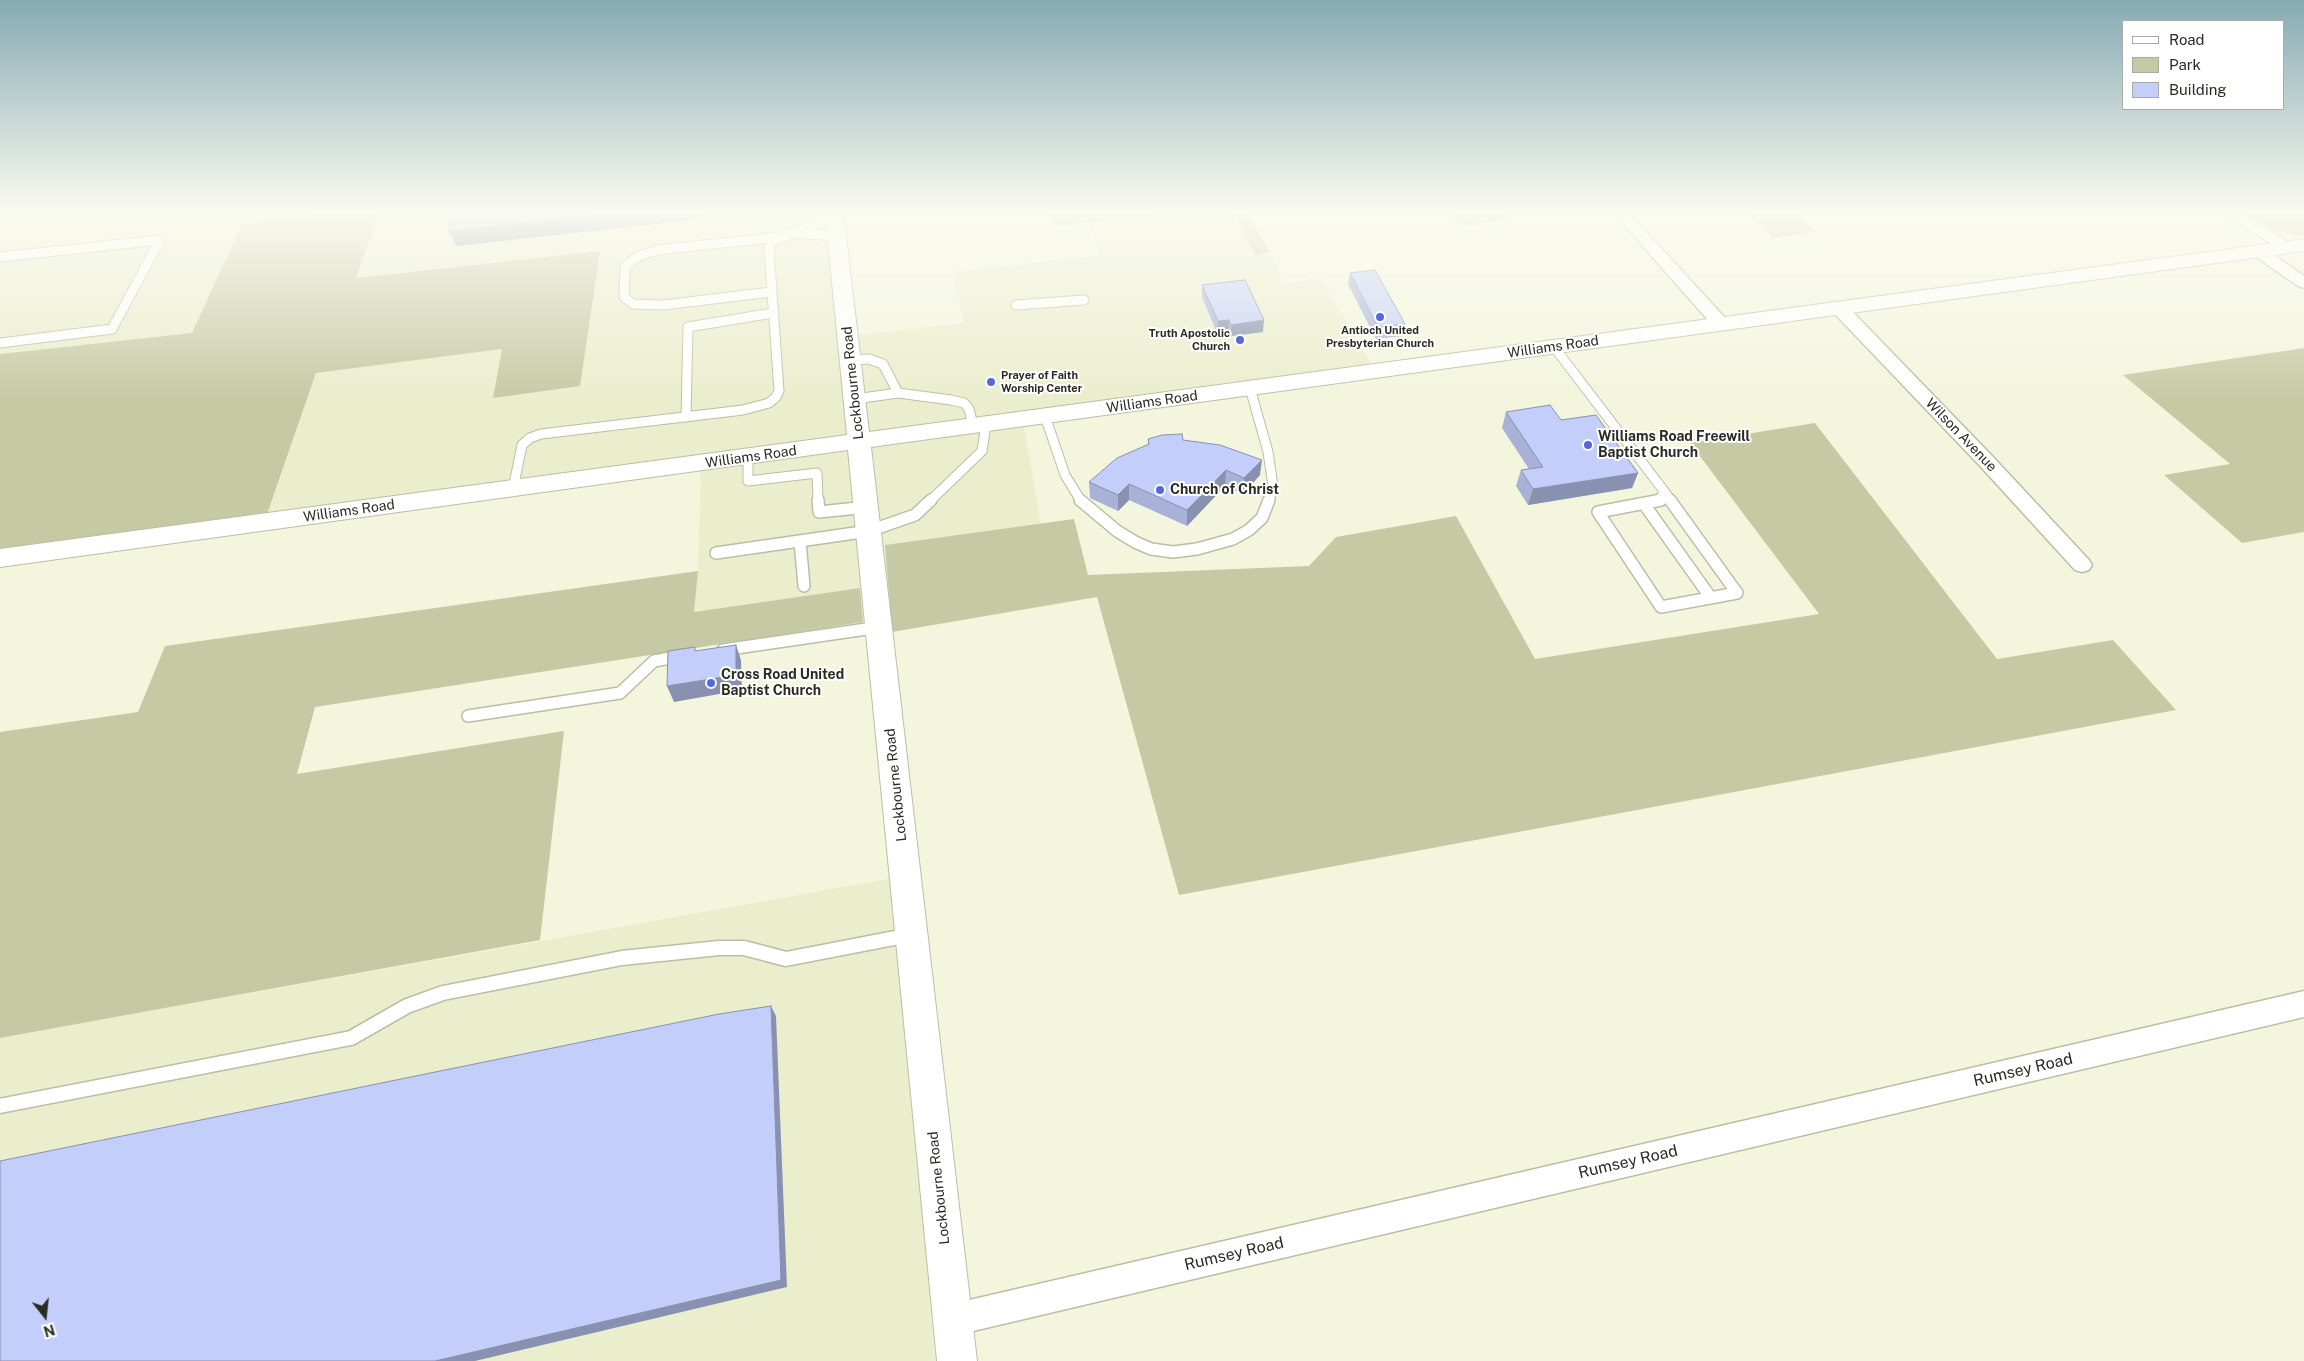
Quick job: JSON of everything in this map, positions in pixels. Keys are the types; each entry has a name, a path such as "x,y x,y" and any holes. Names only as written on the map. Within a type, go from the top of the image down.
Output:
{"main road":[{"name":"Lockbourne Road","path":"841,274 957,1361"},
{"name":"Williams Road","path":"0,558 2093,274"}],"street":[{"path":"1675,274 1721,324"},
{"path":"2290,274 2304,283"},
{"name":"Wilson Avenue","path":"1839,308 1988,463 2082,565"},
{"name":"Rumsey Road","path":"952,1320 2304,1004"}],"lane":[{"path":"0,343 112,330 142,274"},
{"path":"625,274 624,297 633,304 664,305 772,292"},
{"path":"514,489 522,445 530,438 541,434 756,408 776,398 779,391 771,274"},
{"path":"1016,305 1084,300"},
{"path":"686,417 688,327 773,313"},
{"path":"1554,347 1664,491 1737,593 1661,607 1598,512 1660,501 1664,491"},
{"path":"850,360 869,359 882,364 898,394"},
{"path":"1045,416 1065,475 1072,489 1082,502 1117,532 1152,549 1173,552 1197,549 1233,539 1249,530 1262,518 1267,507 1273,486 1268,452 1250,388"},
{"path":"748,457 748,481 817,473 819,512 868,519 915,515 982,452 980,425 964,403 898,394 855,399"},
{"path":"1644,504 1711,598"},
{"path":"716,553 800,541 868,519"},
{"path":"800,541 804,586"},
{"path":"712,651 880,627"},
{"path":"468,716 620,693 654,661 693,654"},
{"path":"0,1106 351,1038 407,1006 443,993 622,958 719,948 744,948 786,959 912,935"}],"shaded area":[{"path":"0,274 219,274 192,333 0,354"},
{"path":"358,274 397,274 356,278"},
{"path":"584,274 842,274 849,336 964,323 953,274 1279,274 1284,283 1321,278 1377,374 1023,422 1041,524 885,545 888,584 694,612 698,571 701,461 266,517 316,373 502,349 494,397"},
{"path":"893,878 935,1361 0,1361 0,1038"}],"green space":[{"path":"219,274 358,274 356,278 397,274 597,274 580,386 493,398 502,349 316,373 266,517 0,552 0,354 192,333"},
{"path":"2304,348 2304,532 2242,543 2164,475 2230,464 2123,375"},
{"path":"1815,423 1997,659 2113,640 2176,710 1179,895 1097,597 892,632 885,545 1074,519 1088,575 1309,566 1336,537 1456,516 1535,659 1819,614 1690,443"},
{"path":"698,571 694,612 860,588 863,622 315,707 297,774 564,731 540,940 0,1038 0,732 138,712 165,646"}],"building":[{"path":"1350,274 1377,274 1405,324 1378,327"},
{"path":"1245,280 1264,320 1231,325 1229,320 1218,321 1202,285"},
{"path":"1550,405 1561,420 1596,415 1638,473 1533,489 1521,470 1543,467 1506,412"},
{"name":"Church of Christ","path":"1182,434 1183,440 1220,445 1262,460 1244,478 1226,470 1187,510 1129,484 1118,495 1089,482 1117,458 1149,444 1148,439 1162,435"},
{"path":"736,645 736,675 667,686 668,651 695,647 695,651"},
{"path":"771,1006 781,1280 435,1361 0,1361 0,1161 719,1014"}],"place":[{"name":"Antioch United Presbyterian Church","path":"1380,317"},
{"name":"Truth Apostolic Church","path":"1240,340"},
{"name":"Prayer of Faith Worship Center","path":"991,382"},
{"name":"Williams Road Freewill Baptist Church","path":"1588,445"},
{"name":"Church of Christ","path":"1160,490"},
{"name":"Cross Road United Baptist Church","path":"711,683"}]}
